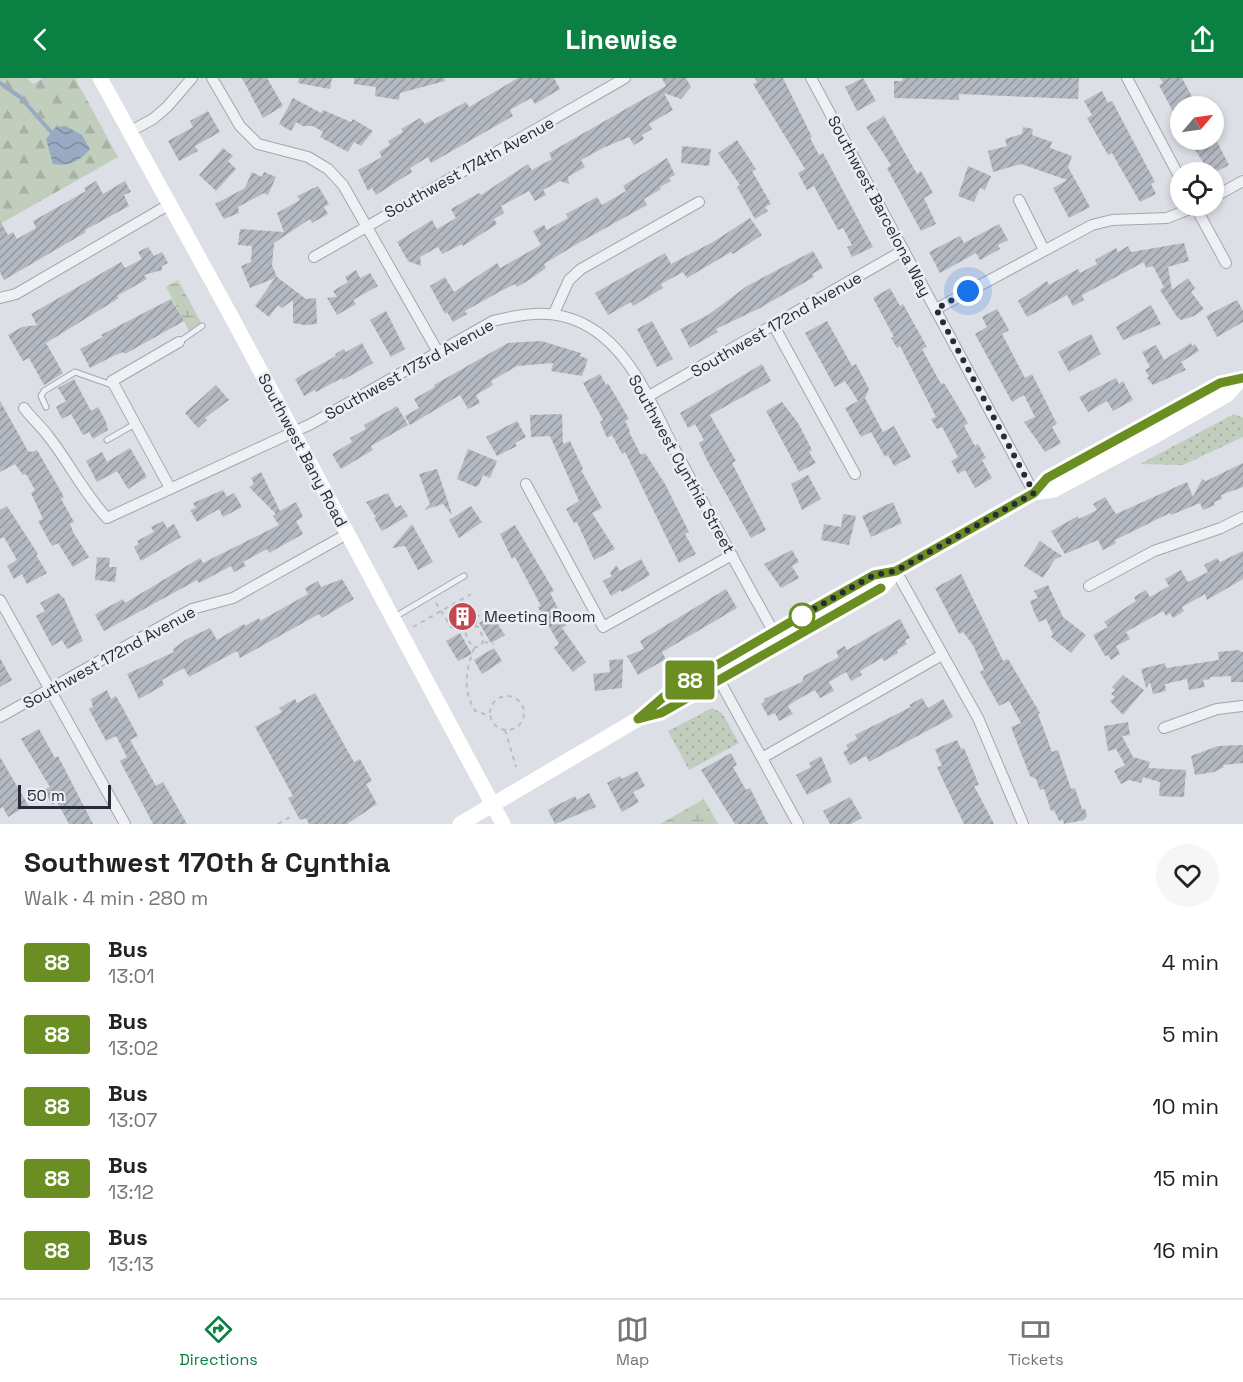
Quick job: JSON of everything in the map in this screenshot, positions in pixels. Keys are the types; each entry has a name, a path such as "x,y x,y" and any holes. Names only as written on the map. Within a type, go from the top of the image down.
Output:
{"main road":[{"name":"Southwest Bany Road","path":"100,78 503,824"},
{"path":"460,824 638,719 661,713 716,674 777,638 881,588 896,571 1034,493 1047,478 1220,383 1243,378"}],"street":[{"path":"129,132 153,119 167,107 192,78"},
{"path":"212,78 240,126 258,144 308,158 328,169 343,185 438,352"},
{"name":"Southwest 174th Avenue","path":"314,257 625,78"},
{"name":"Southwest Barcelona Way","path":"811,78 1034,493"},
{"path":"1127,78 1172,162"},
{"path":"1224,191 1243,181"},
{"path":"1020,200 1044,250"},
{"path":"555,313 569,280 582,269 699,202"},
{"path":"0,298 16,294 170,204"},
{"path":"936,309 1092,225 1112,220 1172,216"},
{"path":"1201,216 1226,263"},
{"name":"Southwest 172nd Avenue","path":"647,397 904,250"},
{"name":"Southwest 173rd Avenue","path":"24,408 35,424 48,435 87,497 108,518 293,432 493,321 519,314 555,313"},
{"name":"Southwest Cynthia Street","path":"555,313 592,329 618,351 647,397 777,638"},
{"path":"774,326 855,474"},
{"path":"170,488 112,381 178,342"},
{"path":"526,484 603,627 732,555"},
{"path":"1089,586 1154,551 1221,528 1243,517"},
{"name":"Southwest 172nd Avenue","path":"0,717 192,609 233,598 347,534"},
{"path":"896,571 978,718 1023,824"},
{"path":"0,600 125,824"},
{"path":"762,758 942,655"},
{"path":"716,674 798,824"},
{"path":"1164,728 1207,712 1243,706"}],"lane":[{"path":"178,342 202,326"},
{"path":"46,407 41,396 44,391 75,372 114,386"},
{"path":"108,440 135,424"},
{"path":"392,619 464,576"}],"path":[{"path":"413,627 471,594"},
{"path":"432,595 447,625 465,630 475,625 478,615"},
{"path":"475,625 481,632 484,642"},
{"path":"465,630 467,639 474,648"},
{"path":"474,648 480,647 484,642"},
{"path":"484,642 494,644"},
{"path":"474,648 465,678 467,693 475,711 490,716"},
{"path":"512,697 521,703 523,720 516,728 505,730 495,726 490,716 492,705 500,698 512,697"},
{"path":"505,730 516,767"},
{"path":"278,824 290,817"}],"green space":[{"path":"0,78 27,78 33,84 43,78 75,78 118,157 0,224"},
{"path":"178,280 203,326 190,333 166,287"},
{"path":"1234,414 1243,418 1243,437 1183,465 1140,464"},
{"path":"712,708 722,713 739,743 689,770 668,731"},
{"path":"704,799 718,824 660,824"}],"water":[{"path":"66,126 82,135 90,149 73,162 63,165 53,164 46,139 56,127"}],"building":[{"path":"242,78 267,78 283,106 263,118"},
{"path":"299,78 332,78 330,89 298,83"},
{"path":"354,78 444,78 445,81 400,93 399,100 375,96 376,87 354,84"},
{"path":"518,78 554,78 560,89 535,104 531,98 510,110 513,116 431,163 428,157 410,168 412,172 376,195 372,188 368,191 358,170 382,157 379,152 390,145 388,141 403,132 401,129 420,118 425,124 466,102 469,107"},
{"path":"662,78 686,78 691,87 681,99 664,93 673,110 649,124 652,129 642,135 644,139 634,145 629,137 581,160 585,167 568,177 569,184 560,181 543,190 546,195 535,201 529,191 501,206 504,213 494,219 497,224 463,246 462,244 442,254 438,247 420,257 421,266 408,261 397,242 432,220 437,229 456,218 451,209 479,193 481,195 528,164 532,170 552,159 549,153 666,86"},
{"path":"755,78 783,78 819,155 823,153 873,247 852,257 847,247 852,245 843,228 838,230 814,186 807,190 798,173 805,169 753,84 757,82"},
{"path":"863,78 876,101 857,111 845,87"},
{"path":"903,78 1079,78 1078,99 959,94 959,100 894,98 894,81 902,81"},
{"path":"1160,78 1182,78 1192,96 1170,96 1170,106 1159,85 1163,83"},
{"path":"1102,91 1108,103 1112,101 1155,182 1151,184 1156,194 1140,202 1112,153 1108,155 1087,118 1092,115 1084,101"},
{"path":"293,98 321,113 323,110 351,122 353,119 373,131 361,146 354,142 348,152 320,137 323,132 313,126 303,126 296,122 291,131 279,124"},
{"path":"208,111 220,132 195,146 198,151 179,161 168,141 193,127 190,121"},
{"path":"884,116 917,174 921,171 933,193 924,198 936,224 921,231 887,168 891,165 866,127"},
{"path":"1023,127 1033,129 1032,135 1052,142 1050,148 1072,156 1068,167 1090,207 1069,218 1053,188 1067,180 1021,164 993,172 988,151 1007,146 1005,139 1022,134"},
{"path":"737,140 756,169 752,171 771,204 765,207 768,211 755,219 737,187 740,185 718,153"},
{"path":"682,146 711,149 709,166 681,163"},
{"path":"223,148 233,156 228,161 236,169 216,191 199,175"},
{"path":"1195,150 1221,150 1229,165 1224,168 1224,162 1203,162"},
{"path":"667,158 675,175 669,178 671,181 660,187 661,189 644,199 647,205 544,264 546,268 529,280 517,287 515,284 499,292 465,311 467,314 453,322 447,312 445,314 430,286 445,277 454,292 497,263 500,268 541,245 533,231 544,225 547,230 568,218 566,214 597,197 602,205 626,191 623,186"},
{"path":"968,166 991,176 985,190 980,188 974,202 958,196"},
{"path":"252,172 262,177 264,172 276,177 268,195 264,193 238,207 239,213 224,219 215,204 245,188"},
{"path":"96,181 103,194 125,181 131,192 124,195 129,206 4,280 0,272 0,221 8,235 13,232 17,239 36,228 33,221 86,191 84,188"},
{"path":"318,186 329,204 324,207 328,214 312,223 310,219 274,243 272,265 277,277 306,299 316,298 317,324 293,323 293,300 282,308 278,305 269,317 255,306 275,278 250,288 241,266 251,262 252,246 238,245 240,229 284,232 277,213 300,200 297,196"},
{"path":"750,218 762,235 733,254 731,252 687,278 683,272 661,284 663,288 633,306 631,302 608,315 595,293 665,253 671,264 713,242"},
{"path":"999,224 1008,240 998,245 1000,249 980,260 976,253 940,273 929,252 960,236 964,243"},
{"path":"1184,243 1189,261 1168,267 1172,290 1188,278 1195,288 1191,292 1204,309 1194,316 1181,320 1177,317 1160,290 1164,287 1153,266 1146,268 1144,262 1082,295 1084,300 1073,306 1067,295 1027,317 1018,301 1047,281 1049,285 1078,269 1080,273 1097,264 1095,260 1116,248 1118,252 1128,246 1131,252"},
{"path":"148,247 154,256 162,252 168,263 162,266 162,270 144,275 147,279 46,343 63,373 44,385 29,358 23,361 8,335 22,327 37,325 31,314 121,262 125,268 142,259 138,252"},
{"path":"813,251 823,268 812,274 814,277 760,308 716,329 718,332 690,348 680,329 708,315 747,286"},
{"path":"356,270 360,278 370,273 378,286 353,300 356,304 337,315 327,298 337,297 333,291 348,282 345,277"},
{"path":"890,288 900,306 903,304 927,347 922,349 941,384 944,383 968,423 964,426 975,446 978,444 986,458 982,460 992,478 975,488 965,470 958,474 951,461 958,457 942,427 937,429 931,419 936,417 900,346 897,348 891,338 894,337 873,298"},
{"path":"171,299 184,321 125,354 123,352 113,356 90,368 80,349 103,337 101,335"},
{"path":"1237,300 1243,311 1243,322 1217,337 1206,316"},
{"path":"1151,305 1161,324 1123,340 1116,327"},
{"path":"997,309 1009,330 1002,334 1025,378 1032,374 1057,424 1052,427 1061,443 1045,452 1024,422 1035,417 1024,395 1012,402 975,334 987,327 982,317"},
{"path":"386,311 405,349 391,357 370,320"},
{"path":"652,321 673,359 657,367 637,329"},
{"path":"827,321 852,366 856,364 869,389 865,398 883,432 894,426 911,457 894,466 888,455 885,457 871,432 861,437 845,408 858,401 845,381 835,387 805,333"},
{"path":"1091,334 1101,354 1069,372 1058,352"},
{"path":"541,341 581,353 580,356 588,359 582,376 551,371 553,363 517,366 491,381 493,385 476,395 480,403 468,409 460,395 410,425 405,416 419,408 414,399 435,387 434,385 508,343"},
{"path":"362,343 373,363 343,380 342,378 304,396 295,379 344,349 346,352"},
{"path":"1191,343 1192,346 1195,344 1199,351 1181,362 1186,370 1153,385 1147,378 1149,376 1145,370 1150,367 1142,352 1156,345 1164,360"},
{"path":"762,364 771,381 710,415 736,461 732,463 766,530 751,538 708,462 699,443 704,440 695,424 688,428 680,413"},
{"path":"600,374 606,385 608,383 629,419 625,421 641,455 645,453 665,484 689,532 685,534 696,554 679,563 625,452 622,454 612,435 607,438 600,422 603,420 583,383"},
{"path":"1116,378 1119,384 1123,381 1133,400 1113,411 1107,401 1088,412 1079,397"},
{"path":"74,379 91,411 98,407 106,422 108,430 93,439 89,432 83,435 71,414 62,419 56,407 66,401 58,388"},
{"path":"216,385 229,400 205,418 207,420 198,428 185,413"},
{"path":"0,401 28,451 37,450 64,497 61,499 74,522 70,524 74,534 89,557 73,567 58,543 52,546 38,521 43,519 31,493 35,490 26,474 23,475 15,464 0,472"},
{"path":"782,402 798,423 812,450 809,452 816,463 799,472 766,411"},
{"path":"397,406 408,425 371,446 373,450 341,469 332,454 352,442 350,438 366,429 364,425"},
{"path":"562,414 563,444 570,441 583,469 581,470 602,508 592,513 615,549 594,560 577,522 574,523 566,509 579,501 550,436 531,437 530,415"},
{"path":"517,421 526,437 515,443 517,446 497,456 486,437"},
{"path":"130,448 147,477 128,489 117,471 97,482 86,461 102,452 107,462"},
{"path":"468,449 497,461 490,478 483,475 476,487 457,479"},
{"path":"1243,463 1243,487 1221,495 1222,499 1214,502 1215,505 1203,510 1200,503 1171,515 1170,513 1115,540 1116,543 1103,550 1098,540 1065,554 1051,531 1078,516 1079,519 1097,510 1093,504 1105,497 1116,514 1187,482 1193,497 1202,479 1206,481"},
{"path":"437,469 452,514 443,504 424,510 430,504 419,474"},
{"path":"261,472 280,511 296,502 303,517 296,521 303,534 269,553 267,549 243,562 246,566 234,572 231,566 199,583 197,580 104,631 95,615 99,612 123,599 125,603 200,558 203,563 279,525 273,516 276,514 249,487 254,484 251,478"},
{"path":"808,475 821,499 802,510 791,484"},
{"path":"223,490 227,497 234,493 242,507 223,517 219,509 197,522 190,510 196,508 193,503"},
{"path":"388,493 396,508 401,505 408,516 382,531 366,502"},
{"path":"893,502 902,523 871,537 862,516"},
{"path":"7,506 38,554 36,555 47,573 27,584 22,574 14,579 7,566 17,560 4,537 0,539 0,510"},
{"path":"471,506 482,522 459,538 449,520"},
{"path":"843,514 856,516 849,545 821,540 824,524 841,527"},
{"path":"163,521 167,528 174,524 181,537 141,561 134,547 139,544 137,541 154,532 151,527"},
{"path":"412,524 433,562 418,570 405,546 392,548"},
{"path":"515,525 554,591 550,593 567,625 562,628 586,662 573,672 554,648 559,644 538,607 541,606 515,557 512,559 500,534"},
{"path":"1040,541 1062,556 1055,559 1043,578 1024,566"},
{"path":"792,550 799,562 792,566 799,578 781,588 764,564"},
{"path":"1243,551 1243,579 1207,600 1205,594 1182,607 1184,611 1173,618 1170,613 1166,616 1163,611 1126,632 1130,639 1116,646 1120,654 1111,660 1108,655 1105,656 1093,635 1108,627 1104,622 1136,601 1134,597 1146,590 1150,597 1169,586 1165,579 1181,570 1188,582 1208,572 1204,565 1217,558 1220,562"},
{"path":"97,557 110,558 109,567 117,567 115,582 95,580"},
{"path":"641,559 650,575 611,596 603,581 612,576 610,573 616,565 620,571"},
{"path":"961,574 1003,661 1008,659 1040,713 1038,714 1052,752 1058,750 1071,789 1075,788 1082,809 1085,809 1087,816 1084,820 1064,824 1063,820 1059,821 1054,810 1051,811 1044,789 1040,790 1036,779 1030,776 1011,727 1021,723 1009,701 999,706 980,672 984,670 973,645 963,632 959,634 935,588"},
{"path":"342,579 354,599 322,618 319,614 240,658 237,651 189,677 184,668 162,680 164,685 139,699 127,674 174,652 173,649 185,640 210,628 217,640 244,624 245,626 259,618 260,621 308,594 305,588 318,581 321,587"},
{"path":"1048,585 1063,617 1086,635 1071,653 1051,637 1053,634 1046,619 1039,622 1030,601 1038,598 1034,591"},
{"path":"726,589 737,608 662,652 666,659 638,675 627,656 644,649 640,641"},
{"path":"58,593 64,598 83,641 67,649 62,640 52,646 36,616 45,611 40,603"},
{"name":"Meeting Room","path":"467,603 476,620 459,629 450,613"},
{"path":"492,615 505,635 491,643 479,623"},
{"path":"900,619 910,638 905,640 907,644 897,650 898,653 884,661 882,658 860,671 862,675 851,681 846,672 829,682 834,691 820,698 815,690 795,701 788,706 793,714 779,721 775,713 768,716 761,704 765,701 764,699 802,682 804,676 839,657 836,651 845,646 847,650"},
{"path":"460,633 472,654 458,661 446,641"},
{"path":"494,648 502,661 482,674 474,660"},
{"path":"1238,650 1243,652 1243,682 1231,682 1231,676 1210,677 1210,679 1203,680 1205,687 1189,690 1187,679 1165,684 1166,691 1153,694 1150,682 1146,688 1141,669 1165,663 1166,668 1219,660 1218,652"},
{"path":"0,658 12,680 0,687"},
{"path":"623,659 622,688 595,691 593,674 610,672 609,660"},
{"path":"1123,675 1144,690 1123,715 1110,701 1115,697 1111,694 1115,690 1112,687"},
{"path":"107,690 111,699 116,696 138,736 130,740 156,786 163,782 187,824 153,824 120,761 127,757 116,736 106,741 89,709 93,707 91,699"},
{"path":"315,693 354,762 360,759 372,781 366,784 377,804 347,824 309,824 306,818 300,820 288,798 293,796 255,727 282,712 279,708 295,699 297,703"},
{"path":"922,698 928,708 943,699 953,717 869,762 866,756 850,765 843,752 848,749 846,745 857,739 855,735 911,707 909,705"},
{"path":"1128,722 1130,735 1122,736 1133,757 1150,762 1148,768 1186,770 1184,797 1159,796 1160,782 1143,777 1141,783 1129,780 1121,784 1114,771 1125,765 1116,749 1108,751 1104,726"},
{"path":"39,729 55,758 58,756 93,824 69,824 57,802 52,805 44,790 50,787 21,739"},
{"path":"957,740 961,749 964,748 979,785 974,786 994,824 964,824 937,767 942,766 935,749"},
{"path":"1243,745 1243,763 1223,765 1224,767 1214,772 1195,775 1191,756 1218,746"},
{"path":"731,753 737,765 733,767 746,790 750,788 768,824 735,824 701,770"},
{"path":"821,756 832,782 807,795 796,775 811,767 809,763"},
{"path":"0,757 28,805 8,817 3,807 0,809"},
{"path":"637,771 645,786 633,792 639,802 622,812 607,783 620,776 622,779"},
{"path":"589,793 596,807 555,824 548,810 575,796 577,800"},
{"path":"850,797 862,818 851,824 830,824 823,811"}],"waterway":[{"path":"0,83 20,97 53,134"}],"bus line":[{"name":"88","path":"881,588 661,713 638,719 667,694 794,620 874,575 896,571 916,560 1034,493 1047,478 1220,383 1243,378"}],"place":[{"name":"Meeting Room","path":"463,616"}],"route":[{"path":"802,616 794,620 874,575 896,571 1034,493 936,309 968,291"}]}
